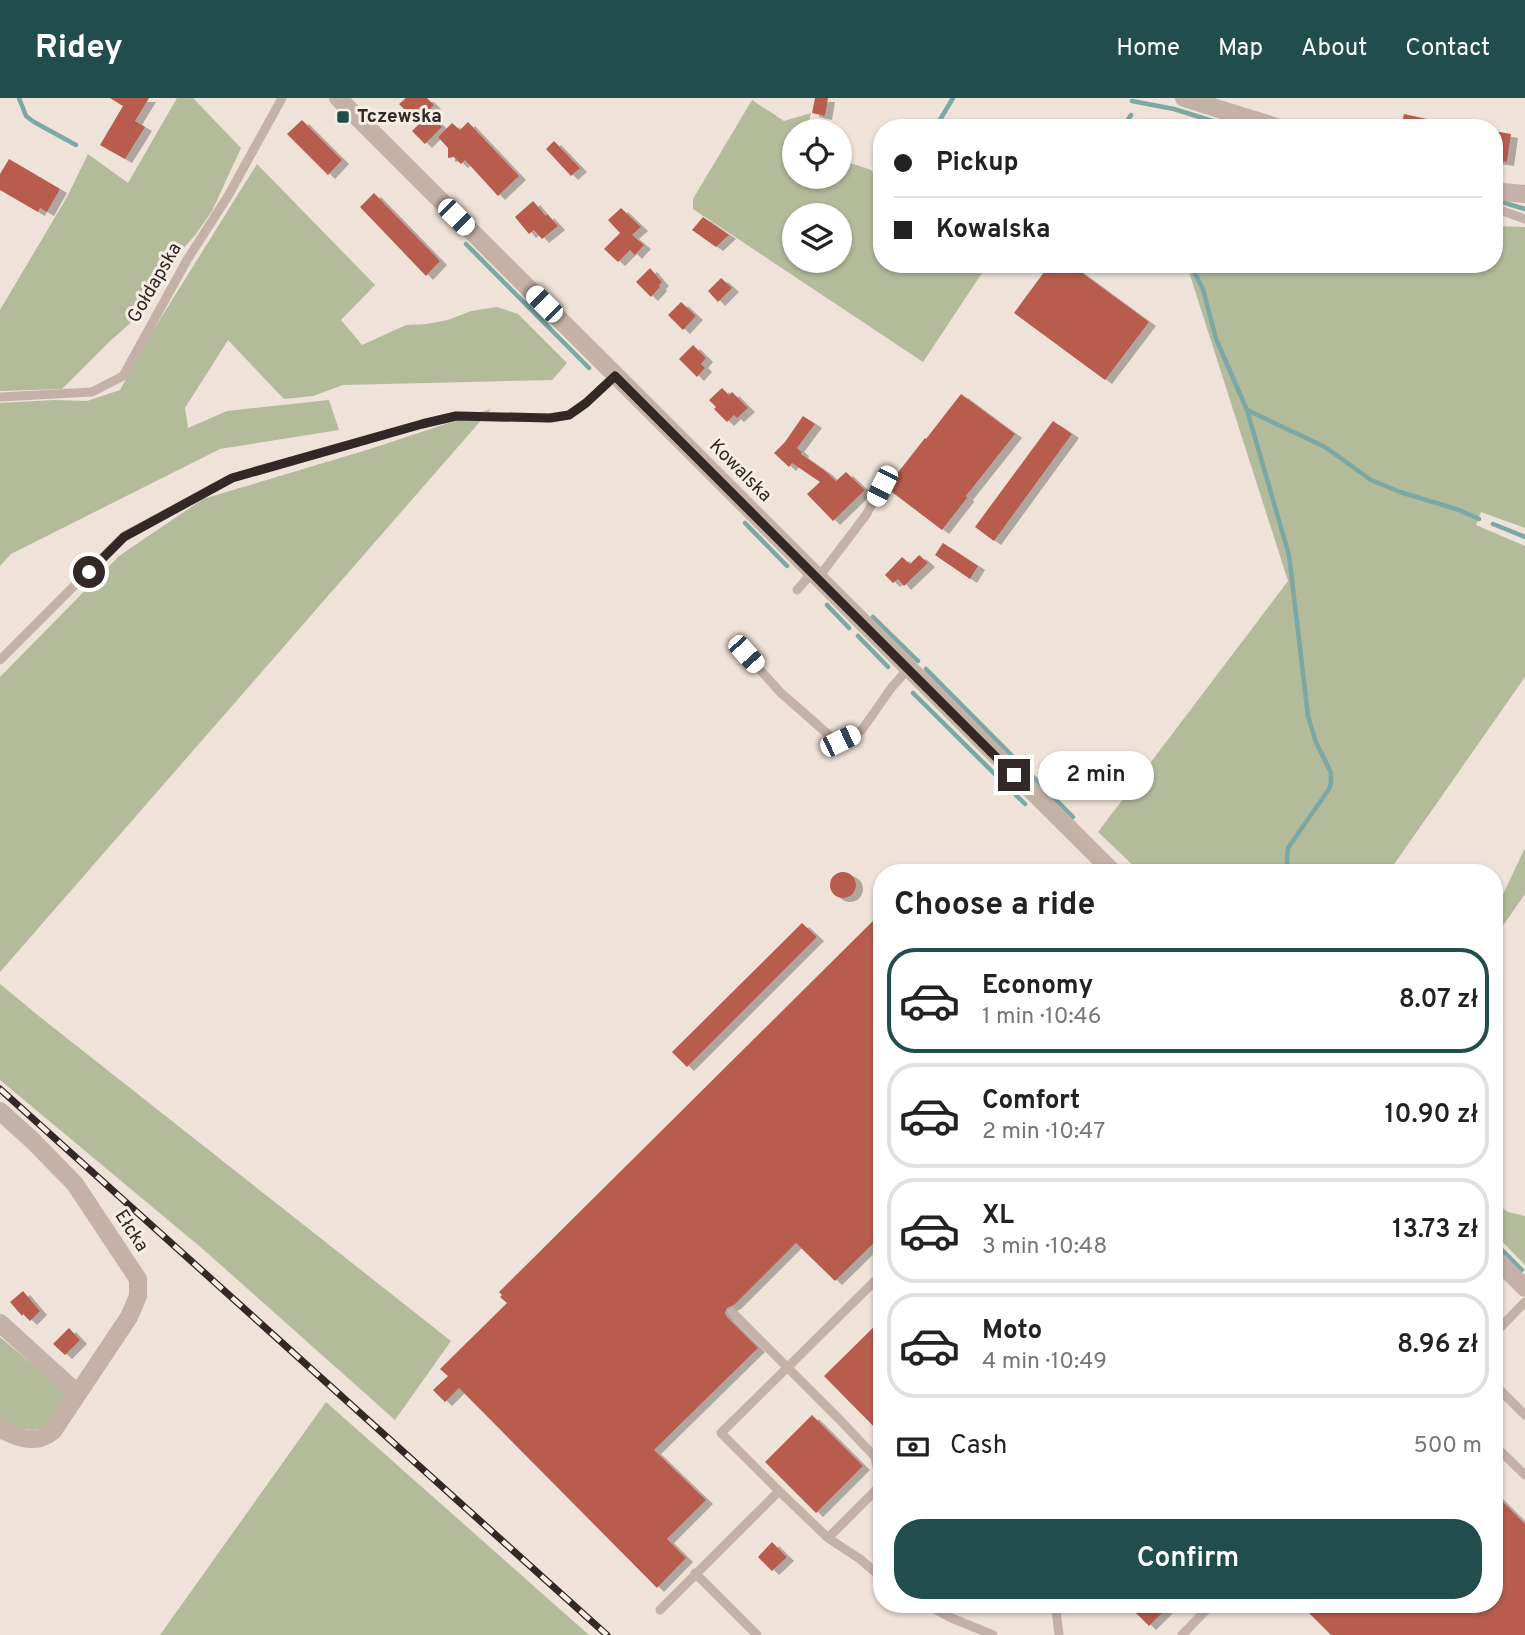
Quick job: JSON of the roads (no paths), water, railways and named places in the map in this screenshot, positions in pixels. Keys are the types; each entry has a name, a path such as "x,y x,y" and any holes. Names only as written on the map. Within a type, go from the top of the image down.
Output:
{"street":[{"name":"Kowalska","path":"338,98 1105,864"},
{"path":"1184,98 1251,119"},
{"path":"1503,192 1525,194"},
{"name":"Ełcka","path":"0,1111 75,1184 138,1279 138,1296 128,1318 53,1431 40,1439 20,1438 0,1429"},
{"path":"1503,1266 1525,1288"},
{"path":"0,1323 77,1393"}],"lane":[{"name":"Gołdapska","path":"0,397 92,391 123,376 282,98"},
{"path":"1503,211 1525,219"},
{"path":"0,660 124,537 232,478 456,416 550,418 569,415 615,376"},
{"path":"797,590 816,575 866,515 882,486"},
{"path":"746,654 787,698 830,736 840,741 860,731 909,668"},
{"path":"873,1284 721,1433 828,1538 873,1570"},
{"path":"1503,1325 1525,1302"},
{"path":"732,1312 873,1455"},
{"path":"1503,1393 1525,1415"},
{"path":"1503,1454 1525,1475"},
{"path":"660,1610 779,1491"},
{"path":"828,1538 873,1493"},
{"path":"695,1573 757,1635"},
{"path":"943,1613 993,1635"},
{"path":"1056,1613 1059,1635"},
{"path":"1182,1635 1203,1613"}],"waterway":[{"path":"19,98 26,116 76,145"},
{"path":"940,119 953,98"},
{"path":"1132,101 1174,109 1206,119"},
{"path":"1129,119 1131,115"},
{"path":"1503,202 1525,209"},
{"path":"466,244 589,368"},
{"path":"1195,273 1203,289 1216,339 1247,410 1289,555 1308,716 1316,742 1331,773 1329,789 1288,848 1287,864"},
{"path":"1247,410 1325,447 1371,480 1479,519"},
{"path":"745,523 787,566"},
{"path":"1493,524 1525,537"},
{"path":"827,605 849,628"},
{"path":"873,617 918,661"},
{"path":"858,636 888,667"},
{"path":"926,669 1073,817"},
{"path":"913,693 1025,804"},
{"path":"1503,1251 1522,1270"}],"railway":[{"path":"0,1089 607,1635"}],"place":[{"name":"Tczewska","path":"343,117"}]}
